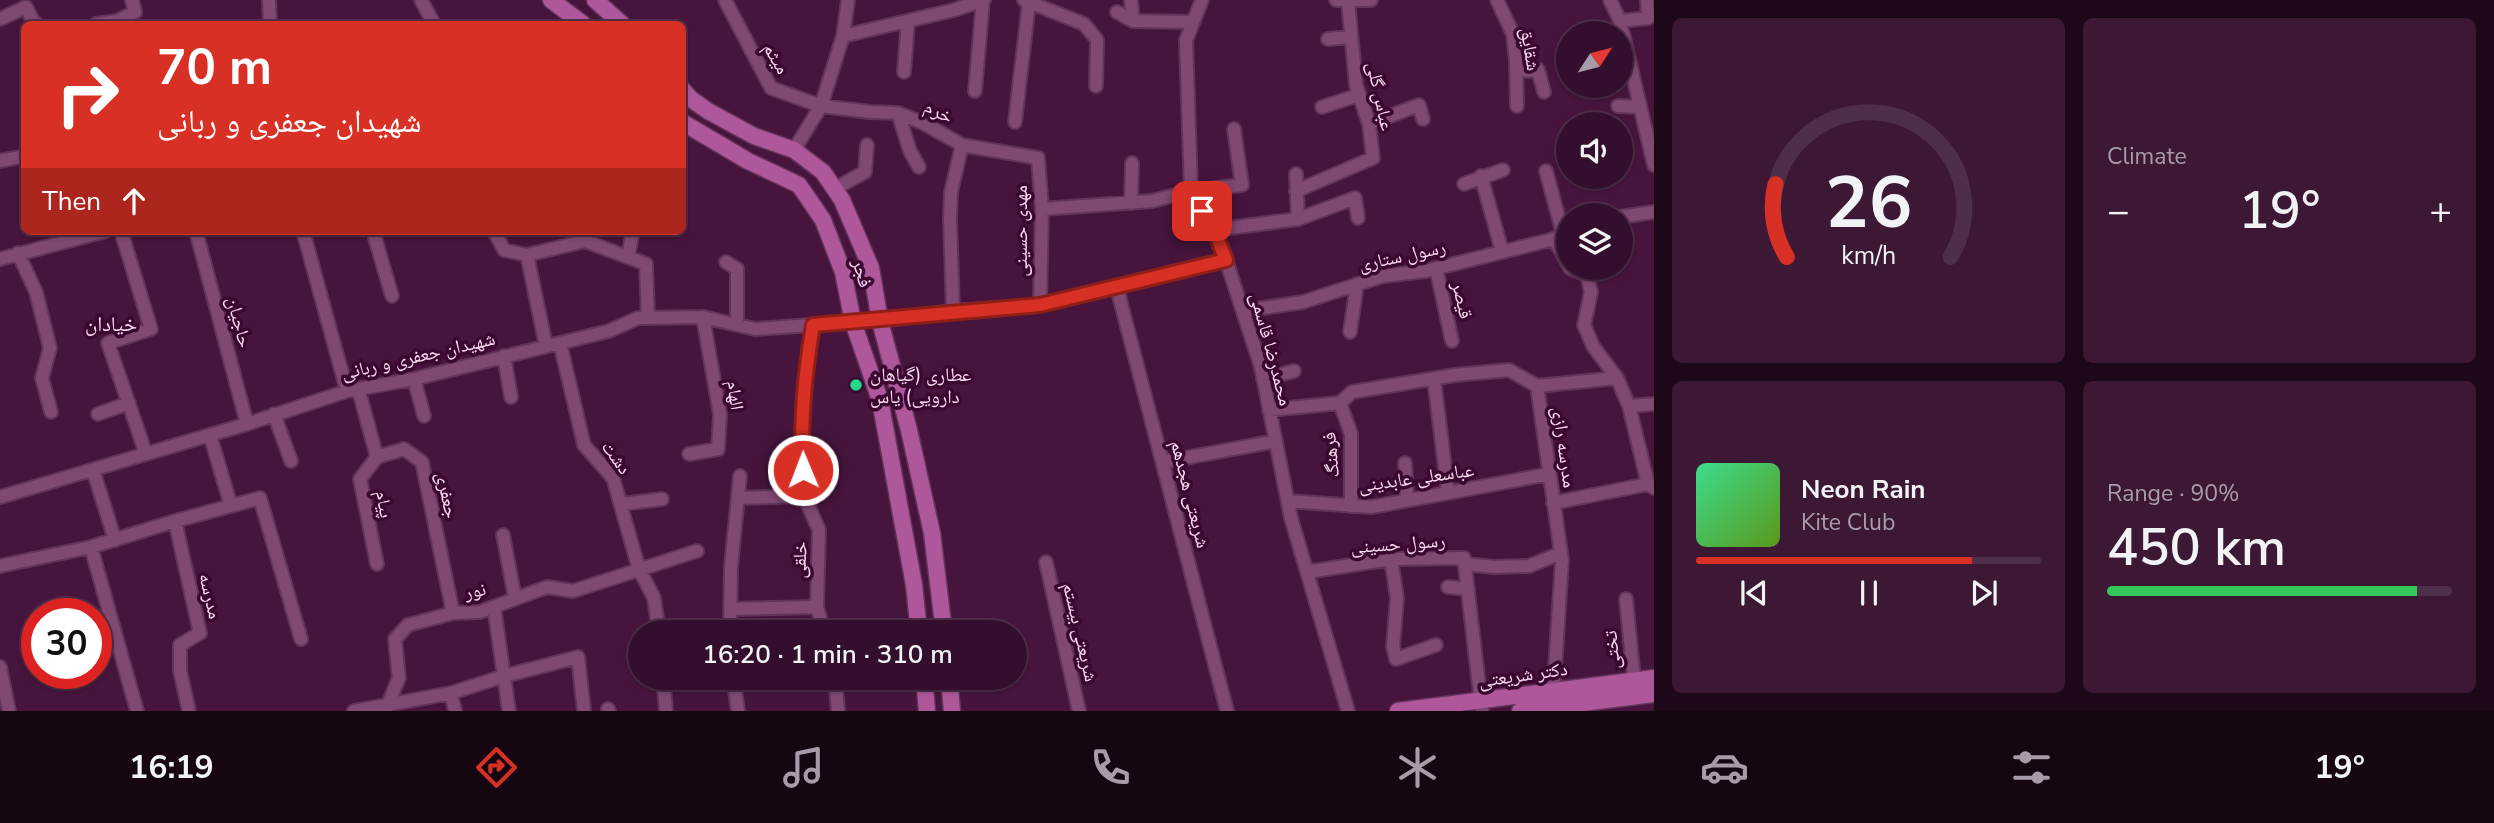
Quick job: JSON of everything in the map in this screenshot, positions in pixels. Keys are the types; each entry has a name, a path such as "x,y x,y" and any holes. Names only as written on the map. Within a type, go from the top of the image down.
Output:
{"main road":[{"path":"551,0 579,21"},
{"path":"595,0 619,21"},
{"path":"686,93 754,136 794,150 823,172 842,200 871,268 880,321 909,430 932,533 943,620"},
{"name":"فجر","path":"686,124 748,161 799,186 823,220 843,272 853,322 880,400 914,584 918,620"},
{"path":"853,322 880,321"},
{"name":"دکتر شریعتی","path":"1635,689 1654,678"},
{"name":"دکتر شریعتی","path":"1398,711 1511,704 1635,689 1654,694"},
{"path":"925,690 927,711"},
{"path":"950,690 952,711"},
{"name":"دکتر شریعتی","path":"1520,711 1553,699"}],"street":[{"path":"120,21 135,12 132,0"},
{"path":"269,0 270,21"},
{"path":"421,0 432,21"},
{"path":"610,0 620,21"},
{"name":"میثم","path":"724,0 771,88 821,106"},
{"path":"794,150 821,106 843,36 848,0"},
{"path":"843,36 983,0 975,91"},
{"path":"1131,0 1133,21"},
{"name":"محمدرضا قاسمی","path":"1202,0 1186,40 1191,191 1214,230 1243,311 1263,379 1288,501 1348,711"},
{"path":"1342,1 1371,0"},
{"name":"شقایق","path":"1497,0 1513,34 1517,106"},
{"path":"1610,0 1620,21 1648,18 1647,0"},
{"path":"1016,122 1026,1 1044,4 1084,24 1097,40 1096,86"},
{"name":"عباس گلی","path":"1296,191 1373,158 1369,124 1356,85 1352,37 1342,1"},
{"path":"0,19 27,4 33,21"},
{"path":"1116,12 1133,21 1193,22"},
{"path":"904,72 908,21"},
{"path":"1328,38 1352,37"},
{"path":"1516,71 1538,70 1544,92"},
{"path":"1633,77 1654,165"},
{"path":"1322,107 1359,95"},
{"path":"1369,124 1419,105 1423,120"},
{"name":"خرم","path":"821,106 898,113 923,123 962,145 1038,158"},
{"path":"1618,106 1640,107"},
{"path":"898,113 910,151 919,167"},
{"path":"1042,209 1152,201 1191,191 1242,185 1234,128"},
{"path":"834,189 865,172 867,145"},
{"path":"953,312 951,192 962,145"},
{"path":"0,161 21,157"},
{"name":"مهدی حسینی","path":"1038,158 1042,209 1040,305"},
{"path":"1131,203 1132,163"},
{"path":"1464,184 1480,176 1503,170"},
{"path":"1546,171 1556,211"},
{"path":"1296,174 1298,219"},
{"path":"1480,176 1502,251"},
{"path":"1214,230 1298,219 1355,198 1358,218"},
{"path":"1633,216 1654,212"},
{"path":"0,259 90,235"},
{"path":"122,235 151,329 108,342 146,454"},
{"name":"حاجیان","path":"197,235 247,424"},
{"path":"304,235 377,457"},
{"path":"374,235 392,296"},
{"path":"496,235 504,250 527,255 583,236 646,264 648,318"},
{"path":"628,257 632,235"},
{"name":"رسول ستاری","path":"1243,311 1303,302 1384,276 1436,268 1556,237"},
{"path":"18,253 36,292 50,348 42,378 51,412"},
{"path":"527,255 546,346"},
{"path":"880,321 1040,305 1226,260"},
{"path":"726,262 737,269 737,325"},
{"name":"قیصر","path":"1436,268 1452,341"},
{"path":"1553,503 1651,486 1629,406 1617,378 1594,346 1584,326 1591,292 1588,280"},
{"path":"1350,332 1357,285"},
{"name":"شریعتی هجدهم","path":"1117,288 1227,711"},
{"name":"شهیدان جعفری و ربانی","path":"0,497 247,424 353,389 414,379 561,343 608,331 638,318 703,317 755,329 853,322"},
{"name":"الهام","path":"689,454 718,449 720,415 703,317"},
{"name":"خلقی","path":"813,325 801,444 804,496 820,530 817,607 821,620"},
{"name":"دشت","path":"561,343 584,445 613,478 639,569 654,598 657,620"},
{"path":"504,356 511,397"},
{"name":"مدرسه رازی","path":"1269,410 1340,402 1352,392 1510,370 1537,386 1561,554 1553,699"},
{"path":"1263,379 1294,371"},
{"path":"1537,386 1617,378"},
{"path":"414,379 424,415"},
{"path":"1434,379 1448,492"},
{"name":"فرهنگ","path":"1340,402 1351,434 1351,506"},
{"path":"98,414 129,403"},
{"path":"1629,406 1654,404"},
{"path":"274,414 291,461"},
{"path":"210,435 231,506"},
{"path":"1163,462 1276,441"},
{"name":"جعفری","path":"377,457 404,449 422,462 453,613"},
{"name":"پیام","path":"377,457 360,479 377,564"},
{"path":"1405,463 1407,499"},
{"path":"93,470 115,540"},
{"name":"عباسعلی عابدینی","path":"1288,501 1372,507 1549,474"},
{"path":"730,620 740,476"},
{"path":"738,498 804,496"},
{"path":"0,566 91,547 260,498 300,639"},
{"path":"622,504 662,499"},
{"name":"مدرسه","path":"175,521 200,633 180,645 180,671 189,711"},
{"path":"503,536 515,598"},
{"path":"91,547 137,711"},
{"name":"نور","path":"387,708 399,678 395,639 408,625 453,613 481,612 547,587 573,591 697,551"},
{"path":"1465,564 1529,566 1561,554"},
{"name":"رسول حسینی","path":"1307,572 1391,559 1464,558 1481,706"},
{"path":"1391,559 1397,598 1393,647 1396,659 1436,645"},
{"name":"شریعتی بیستم","path":"1046,562 1079,711"},
{"path":"1448,587 1468,589"},
{"name":"تختی","path":"1626,599 1635,689"},
{"path":"494,607 509,711"},
{"path":"730,609 817,607"},
{"path":"354,711 387,708 451,693 578,657 584,711"},
{"path":"0,667 3,694 9,711"},
{"path":"664,690 666,711"},
{"path":"735,690 738,711"},
{"path":"836,690 838,711"},
{"path":"451,693 455,711"}],"place":[{"name":"عطاری (گیاهان دارویی) یاس","path":"856,385"}],"district":[{"name":"خیادان","path":"111,324"}],"route":[{"path":"803,470 801,444 813,325 1040,305 1226,260 1214,230 1202,211"}]}
